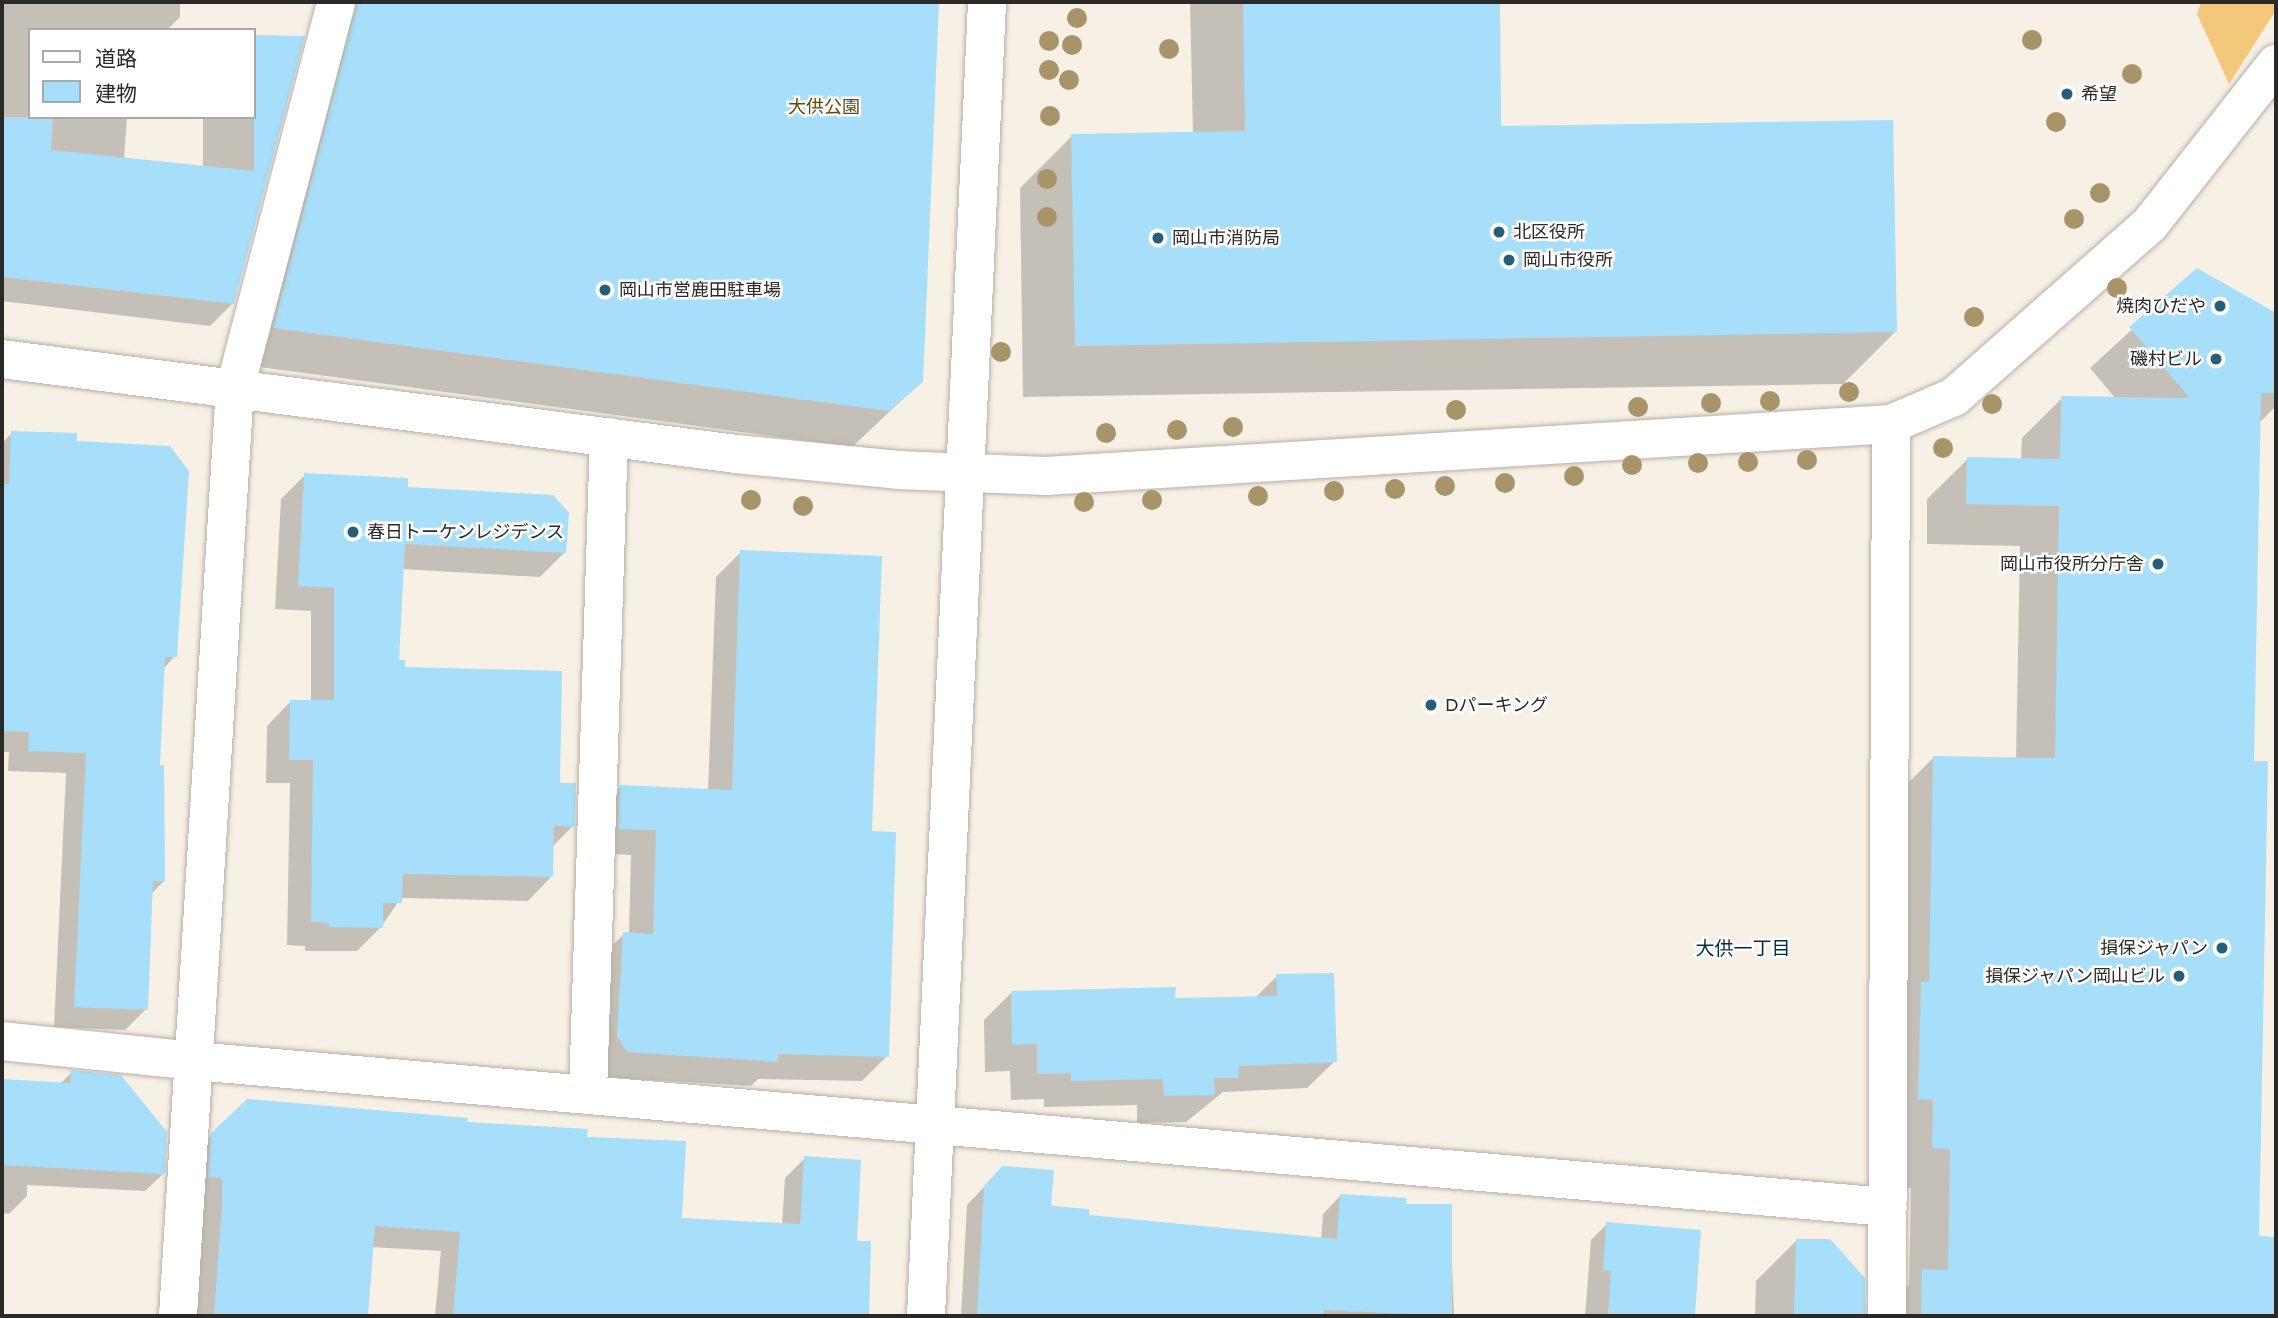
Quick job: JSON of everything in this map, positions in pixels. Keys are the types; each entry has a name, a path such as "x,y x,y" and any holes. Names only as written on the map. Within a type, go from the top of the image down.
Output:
{"street":[{"path":"178,1316 235,388 336,2"},
{"path":"926,1316 987,2"},
{"path":"2,359 609,437 898,470 1046,476 1891,424 1954,397 2072,296 2150,224 2276,64"},
{"path":"1887,1316 1891,424"},
{"path":"588,1093 609,437"},
{"path":"2,1041 194,1061 588,1093 1888,1208"}],"shaded area":[{"path":"2201,2 2276,2 2276,10 2229,84 2197,14"}],"building":[{"path":"357,2 939,2 923,382 889,411 273,328"},
{"path":"1243,2 1500,2 1501,126 1893,120 1897,332 1075,346 1071,134 1245,131"},
{"path":"256,35 305,36 234,304 2,277 2,117 53,119 51,150 254,171"},
{"path":"2197,268 2276,313 2276,393 2261,393 2254,761 2268,761 2259,1236 2276,1237 2276,1316 1921,1316 1922,1269 1948,1270 1950,1149 1932,1148 1933,1100 1918,1099 1921,982 1929,982 1933,756 2055,758 2059,506 1966,504 1967,457 2060,459 2061,396 2190,398 2129,327"},
{"path":"11,431 77,433 77,441 170,446 189,471 177,657 165,657 160,765 164,765 165,882 153,881 148,1010 74,1007 86,753 28,751 29,732 2,731 2,484 9,484"},
{"path":"304,473 408,478 408,487 553,495 569,513 566,553 405,544 399,660 405,660 405,667 562,671 560,783 576,783 575,827 554,826 553,877 403,874 402,903 383,903 383,928 329,927 329,923 311,922 313,760 289,760 290,700 334,700 334,588 298,586"},
{"path":"740,550 882,556 872,831 896,832 889,1057 778,1054 778,1062 627,1052 617,1036 623,932 653,934 656,830 618,829 620,785 732,790"},
{"path":"1334,973 1337,1062 1239,1066 1239,1078 1214,1078 1215,1095 1164,1096 1163,1079 1071,1081 1071,1073 1037,1074 1037,1044 1012,1045 1011,991 1176,987 1175,998 1277,996 1276,974"},
{"path":"71,1070 121,1075 167,1132 165,1174 2,1165 2,1079 71,1083"},
{"path":"247,1099 468,1118 467,1122 588,1129 587,1137 686,1141 682,1218 800,1224 804,1156 861,1160 857,1241 871,1241 869,1316 453,1316 460,1232 375,1226 368,1316 214,1316 222,1178 208,1177 211,1133"},
{"path":"1002,1166 1054,1170 1051,1206 1089,1209 1089,1215 1337,1239 1340,1194 1407,1198 1406,1204 1452,1204 1452,1316 1324,1310 1323,1316 977,1316 984,1186"},
{"path":"1606,1222 1701,1230 1695,1316 1608,1316 1611,1271 1603,1270"},
{"path":"1796,1239 1830,1239 1865,1278 1865,1316 1794,1316"}],"place":[{"name":"希望","path":"2067,94"},
{"name":"北区役所","path":"1499,232"},
{"name":"岡山市消防局","path":"1158,238"},
{"name":"岡山市役所","path":"1509,260"},
{"name":"岡山市営鹿田駐車場","path":"605,290"},
{"name":"焼肉ひだや","path":"2220,306"},
{"name":"磯村ビル","path":"2216,359"},
{"name":"春日トーケンレジデンス","path":"353,532"},
{"name":"岡山市役所分庁舎","path":"2158,564"},
{"name":"Dパーキング","path":"1431,705"},
{"name":"損保ジャパン","path":"2222,948"},
{"name":"損保ジャパン岡山ビル","path":"2179,976"}],"district":[{"name":"大供一丁目","path":"1743,950"}],"park label":[{"name":"大供公園","path":"824,107"}]}
